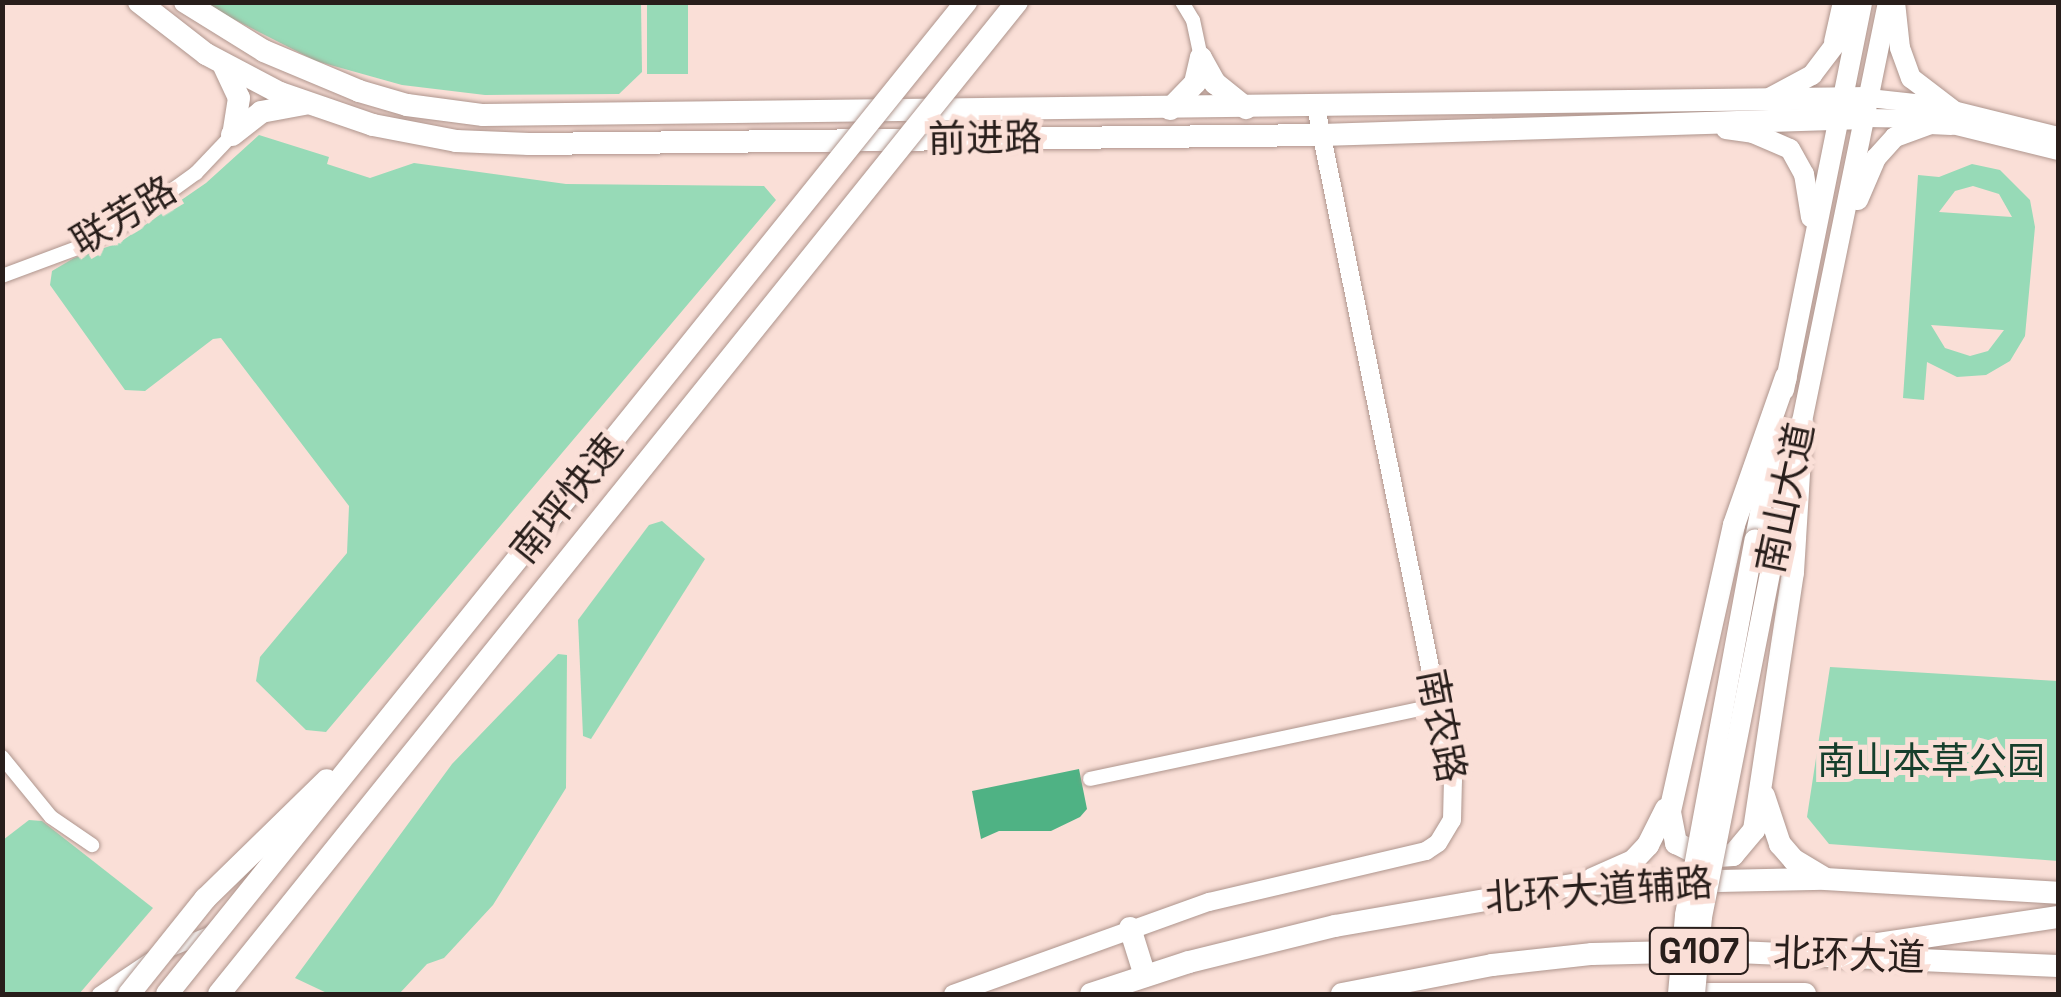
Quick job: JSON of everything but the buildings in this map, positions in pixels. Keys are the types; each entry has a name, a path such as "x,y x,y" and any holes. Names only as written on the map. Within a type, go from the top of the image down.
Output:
{"main road":[{"name":"前进路","path":"139,2 197,48 308,104 420,136 493,143 1700,126 1837,122 1867,108"},
{"name":"前进路","path":"183,2 264,51 359,91 407,105 483,115 1246,108 1842,97 1867,108"},
{"path":"158,19 176,17 183,2"},
{"name":"南坪快速","path":"166,994 966,2"},
{"name":"南坪快速","path":"219,994 1017,2"},
{"path":"1896,2 1900,48 1911,78 1952,117"},
{"name":"南山大道","path":"1681,994 1685,916 1766,542 1802,422 1878,57 1896,2"},
{"path":"1766,99 1801,84 1830,54 1856,5"},
{"name":"南山大道","path":"1696,994 1702,917 1766,542 1786,377 1842,97 1856,5"},
{"path":"197,48 191,40 194,26 202,20 214,22"},
{"path":"1201,58 1214,83 1246,108"},
{"path":"1170,109 1194,83 1201,58"},
{"path":"222,63 239,98 232,135"},
{"path":"232,135 261,112 308,104"},
{"path":"1837,254 1869,172 1884,147 1911,129 1952,117"},
{"path":"1700,126 1753,133 1790,150 1800,160 1808,193 1810,254"},
{"path":"1786,377 1734,525 1676,777 1671,834 1687,852 1720,858 1733,855 1750,839 1764,773 1793,572 1802,422"},
{"path":"129,994 205,899 248,853 371,742"},
{"path":"1764,773 1766,814 1780,844 1808,870 1825,878"},
{"path":"1577,884 1633,861 1648,846 1676,777"},
{"name":"北环大道辅路","path":"1091,994 1335,926 1577,884 1825,878 2058,893"},
{"path":"1812,954 2058,917"},
{"path":"1130,928 1145,976"},
{"path":"230,994 258,946"},
{"name":"北环大道","path":"1342,994 1492,966 1592,954 1812,954 2058,966"},
{"name":"北环大道","path":"1681,994 1805,994"}],"street":[{"path":"1182,2 1193,20 1201,58"},
{"path":"1878,57 1898,26"},
{"name":"南农路","path":"953,994 1130,928 1285,882 1411,856 1438,844 1452,820 1456,795 1316,107"},
{"path":"1867,108 1952,117 2058,136"},
{"path":"1952,117 2058,151"},
{"name":"联芳路","path":"2,276 88,244 128,222 196,173 232,135"},
{"path":"179,994 791,225"},
{"path":"1090,779 1438,705"},
{"path":"2,757 51,817 92,845"},
{"path":"99,994 136,966 238,922"}],"green space":[{"path":"202,3 641,3 642,72 619,94 485,95 402,85 316,61"},
{"path":"647,3 688,3 688,74 647,74"},
{"path":"259,135 329,157 327,164 370,178 414,163 566,184 764,186 776,200 326,732 306,730 256,681 260,657 347,553 349,506 221,338 213,339 145,391 125,390 50,285 52,271 74,258 119,243 206,183"},
{"path":"1972,164 2000,170 2030,200 2035,227 2025,336 2010,361 1986,375 1957,377 1927,362 1924,400 1903,398 1918,175 1939,177","holes":["1973,186 1999,194 2012,217 1939,212 1955,191","1931,325 2003,330 2004,330 1988,351 1970,356 1945,348"]},
{"path":"662,521 705,559 591,739 583,736 578,620 649,525"},
{"path":"558,654 567,655 566,788 493,905 444,958 427,964 399,994 329,994 295,978 452,764"},
{"name":"南山本草公园","path":"1830,667 2058,681 2058,861 1829,844 1807,817"},
{"path":"29,820 42,821 153,908 79,994 3,994 3,840"}],"shaded area":[{"path":"1079,769 1087,809 1080,817 1051,831 999,831 981,839 972,791"}]}
